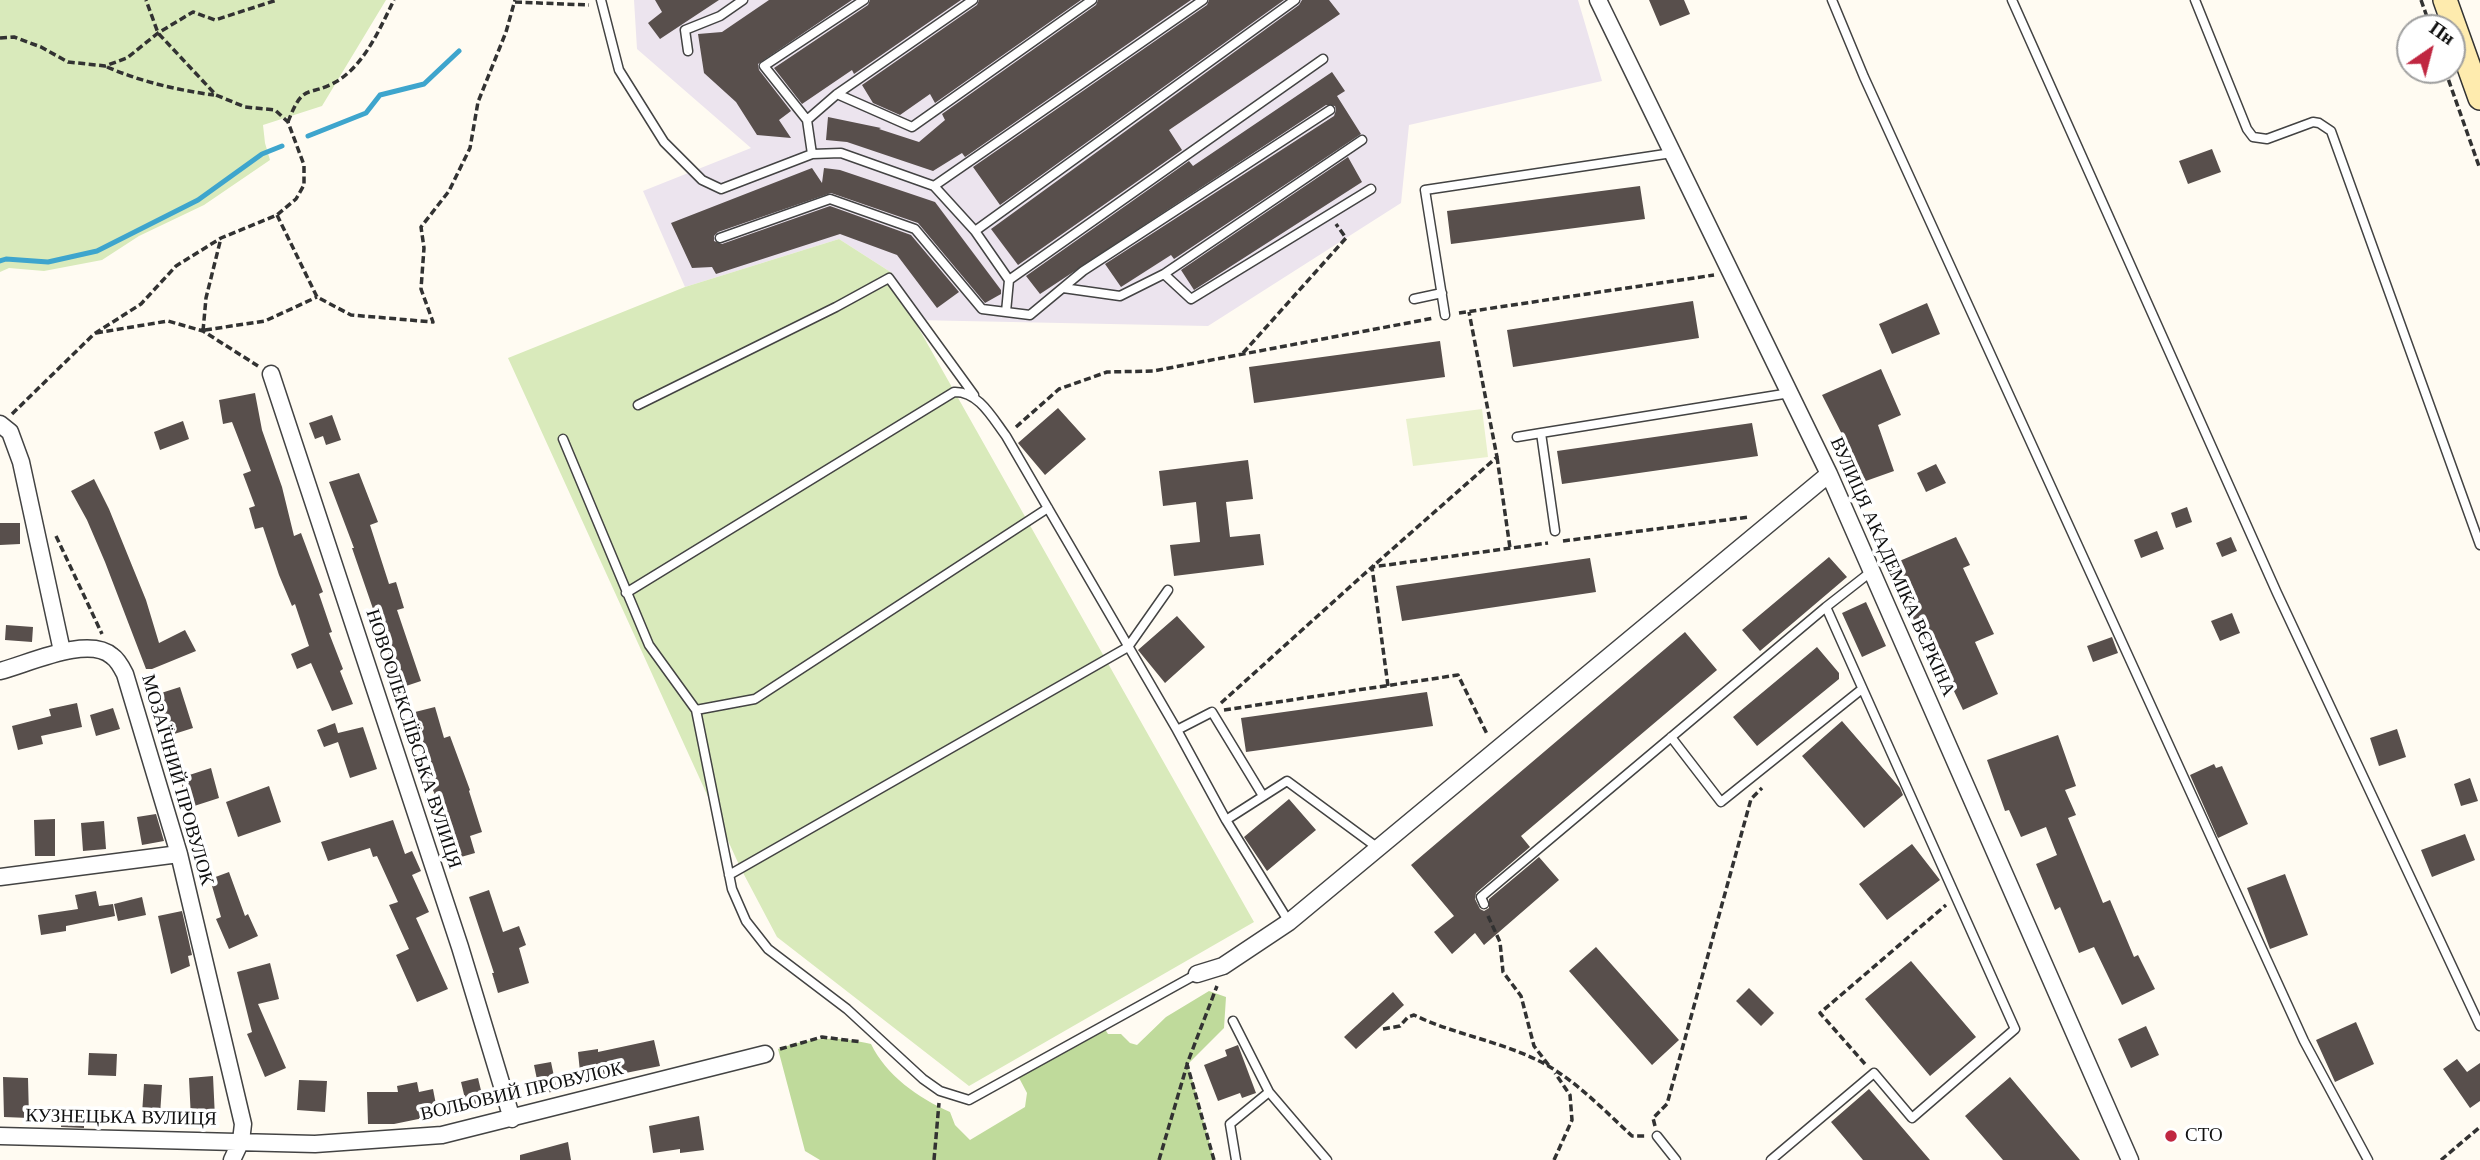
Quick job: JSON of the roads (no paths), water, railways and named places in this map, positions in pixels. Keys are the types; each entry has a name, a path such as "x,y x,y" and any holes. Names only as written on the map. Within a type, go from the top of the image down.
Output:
{"main road":[{"path":"2445,0 2480,98"}],"street":[{"name":"ВУЛИЦЯ АКАДЕМІКА ВЄРКІНА","path":"1598,0 1829,474 2130,1160"},
{"name":"НОВООЛЕКСІЇВСЬКА ВУЛИЦЯ","path":"271,374 460,947 512,1119"},
{"path":"0,424 10,432 21,462 62,651 0,671"},
{"path":"1197,974 1223,966 1289,922 1829,474"},
{"name":"МОЗАЇЧНИЙ ПРОВУЛОК","path":"62,651 97,648 111,655 125,674 179,854 243,1124 241,1141 232,1160"},
{"path":"0,877 179,854"},
{"name":"ВОЛЬОВИЙ ПРОВУЛОК","path":"241,1141 315,1144 442,1135 765,1054"},
{"name":"КУЗНЕЦЬКА ВУЛИЦЯ","path":"0,1136 241,1141"}],"lane":[{"path":"688,51 685,30 720,16 743,0"},
{"path":"812,154 807,121 764,66 864,0"},
{"path":"807,121 837,94 973,0"},
{"path":"837,94 912,127 1092,0"},
{"path":"934,186 1203,0"},
{"path":"975,231 1295,0"},
{"path":"1832,0 1864,77 2304,1041 2368,1160"},
{"path":"2012,0 2271,581 2480,1026"},
{"path":"2195,0 2247,130 2253,137 2267,139 2312,122 2326,126 2331,131 2480,545"},
{"path":"601,2 619,70 664,142 702,180 721,189 812,154 841,153 934,186 975,231 1009,280 1006,312"},
{"path":"1009,280 1323,59"},
{"path":"720,238 830,199 915,229 982,309 1030,315 1083,271 1330,110"},
{"path":"1063,288 1120,296 1164,274 1362,140"},
{"path":"1445,315 1426,190 1672,153"},
{"path":"1164,274 1191,299 1371,189"},
{"path":"638,405 889,278 1006,436 1177,730 1226,820 1289,922"},
{"path":"1414,299 1442,293"},
{"path":"626,593 954,392 968,394 980,403"},
{"path":"1517,437 1790,393"},
{"path":"1541,433 1555,531"},
{"path":"562,439 649,645 696,710 732,889 746,922 768,949 847,1009 940,1091 969,1100 1197,974"},
{"path":"696,710 755,699 1048,508"},
{"path":"1484,904 1481,897 1825,607 1872,571"},
{"path":"729,876 1128,647 1168,590"},
{"path":"1771,1160 1874,1073 1912,1118 2014,1029 1825,607"},
{"path":"1671,737 1721,802 1862,689"},
{"path":"1177,730 1212,712 1263,796"},
{"path":"1226,820 1287,781 1378,848"},
{"path":"1233,1021 1269,1092 1327,1160"},
{"path":"1236,1160 1230,1124 1269,1092"},
{"path":"1657,1136 1676,1160"}],"waterway":[{"path":"308,136 366,113 380,95 424,84 459,51"},
{"path":"0,261 6,259 48,262 97,251 198,200 262,154 282,146"}],"place":[{"name":"СТО","path":"2171,1136"}]}
